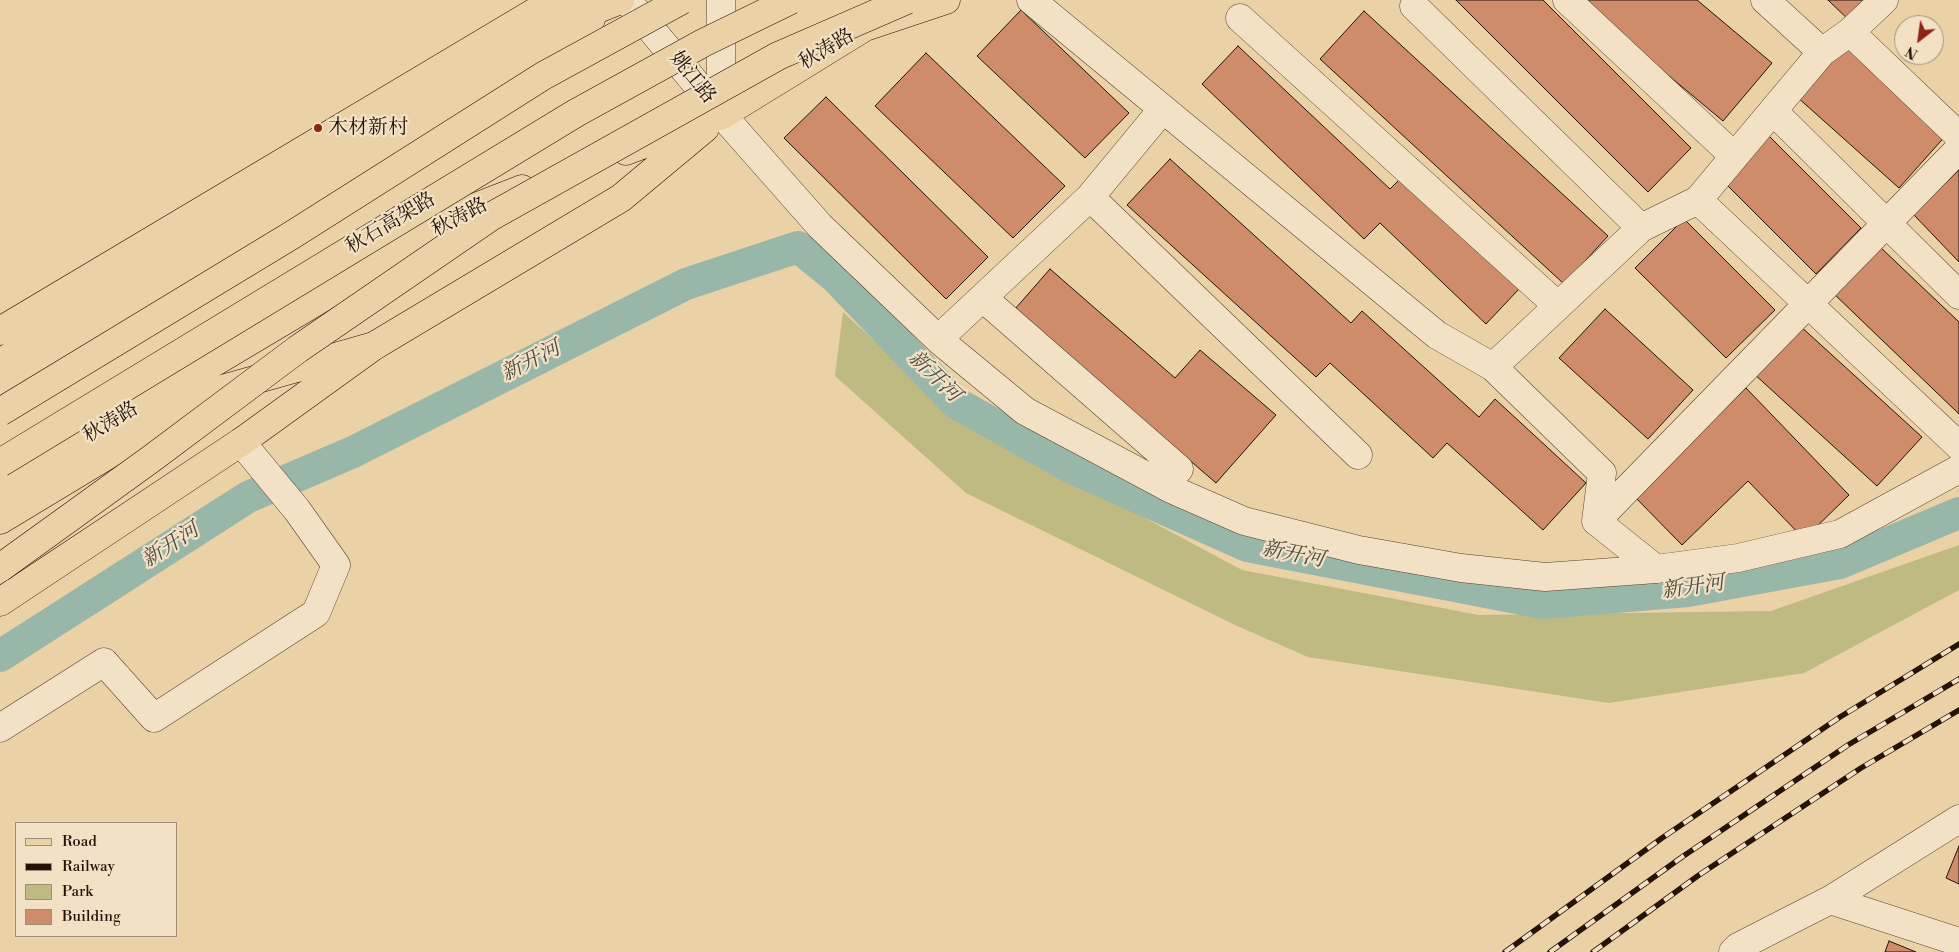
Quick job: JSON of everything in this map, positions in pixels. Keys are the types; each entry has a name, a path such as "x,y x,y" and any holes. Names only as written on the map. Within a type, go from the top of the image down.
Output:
{"main road":[{"path":"0,331 535,12 612,0"},
{"path":"0,363 528,36 621,0"},
{"path":"0,389 621,0"},
{"path":"0,412 292,235 543,76 682,0"},
{"name":"秋石高架路","path":"0,463 576,113 703,43 792,0"},
{"path":"0,568 298,349 492,216 778,56 907,0"},
{"name":"秋涛路","path":"0,490 473,208 722,114 865,27 946,0"},
{"path":"0,602 246,448 374,346 621,198 722,114"},
{"path":"0,520 212,392 374,346"}],"street":[{"name":"姚江路","path":"627,0 722,114"},
{"name":"姚江路","path":"721,0 722,114"},
{"path":"1031,0 1437,335 1493,366 1602,474 1596,521"},
{"path":"1566,0 1734,156"},
{"path":"1765,0 1822,52"},
{"path":"1493,366 1641,228 1698,200 1822,52 1850,32 1884,0"},
{"path":"1414,6 1641,228"},
{"path":"1240,18 1558,306"},
{"path":"1850,32 1959,136"},
{"path":"950,330 1090,197 1162,110"},
{"path":"1773,111 1959,295"},
{"path":"722,114 820,226 938,340 1025,411 1172,489 1244,521 1359,550 1461,568 1545,577 1656,569 1738,558 1840,534 1959,469"},
{"path":"1596,521 1959,149"},
{"path":"1090,197 1358,455"},
{"path":"1698,200 1959,446"},
{"path":"983,298 1179,469"},
{"path":"0,728 104,662 154,718 316,613 336,565 297,510 246,448"},
{"path":"1596,521 1656,569"},
{"path":"1733,952 1738,947 1830,900 1959,819"},
{"path":"1830,900 1959,942"}],"green space":[{"path":"843,312 960,419 1242,570 1479,615 1771,611 1959,545 1959,590 1804,673 1609,703 1308,657 1235,625 966,493 835,376"}],"building":[{"path":"1456,0 1543,0 1691,148 1648,192"},
{"path":"1578,0 1697,0 1772,63 1723,121"},
{"path":"1828,0 1875,0 1853,24"},
{"path":"1021,10 1129,113 1085,158 977,56"},
{"path":"1364,11 1608,236 1564,284 1320,59"},
{"path":"1845,41 1948,133 1899,188 1796,96"},
{"path":"1238,46 1390,189 1402,177 1519,289 1486,324 1380,223 1364,239 1202,84"},
{"path":"926,53 1065,186 1013,238 875,106"},
{"path":"826,97 988,257 946,299 784,138"},
{"path":"1767,134 1861,228 1816,274 1721,179"},
{"path":"1170,159 1351,323 1362,311 1479,417 1495,399 1586,483 1543,530 1447,443 1433,458 1330,363 1316,377 1127,205"},
{"path":"1959,170 1959,262 1913,214"},
{"path":"1684,219 1775,310 1726,358 1635,268"},
{"path":"1878,245 1959,322 1959,414 1832,292"},
{"path":"1050,269 1175,378 1200,350 1276,415 1216,483 1015,309"},
{"path":"1605,309 1693,390 1648,439 1559,358"},
{"path":"1798,324 1922,437 1877,486 1753,373"},
{"path":"1746,388 1849,495 1804,539 1748,481 1682,545 1634,496"},
{"path":"1959,846 1959,884 1946,878"},
{"path":"1889,941 1916,952 1885,952"}],"waterway":[{"name":"新开河","path":"0,656 248,497 353,452 686,284 798,247 834,276 956,403 1072,468 1247,546 1543,603 1688,591 1840,563 1959,513"}],"railway":[{"path":"1505,952 1662,838 1840,717 1959,644"},
{"path":"1550,952 1682,857 1848,745 1959,679"},
{"path":"1593,952 1699,875 1861,768 1959,710"}],"place":[{"name":"木材新村","path":"318,128"}]}
